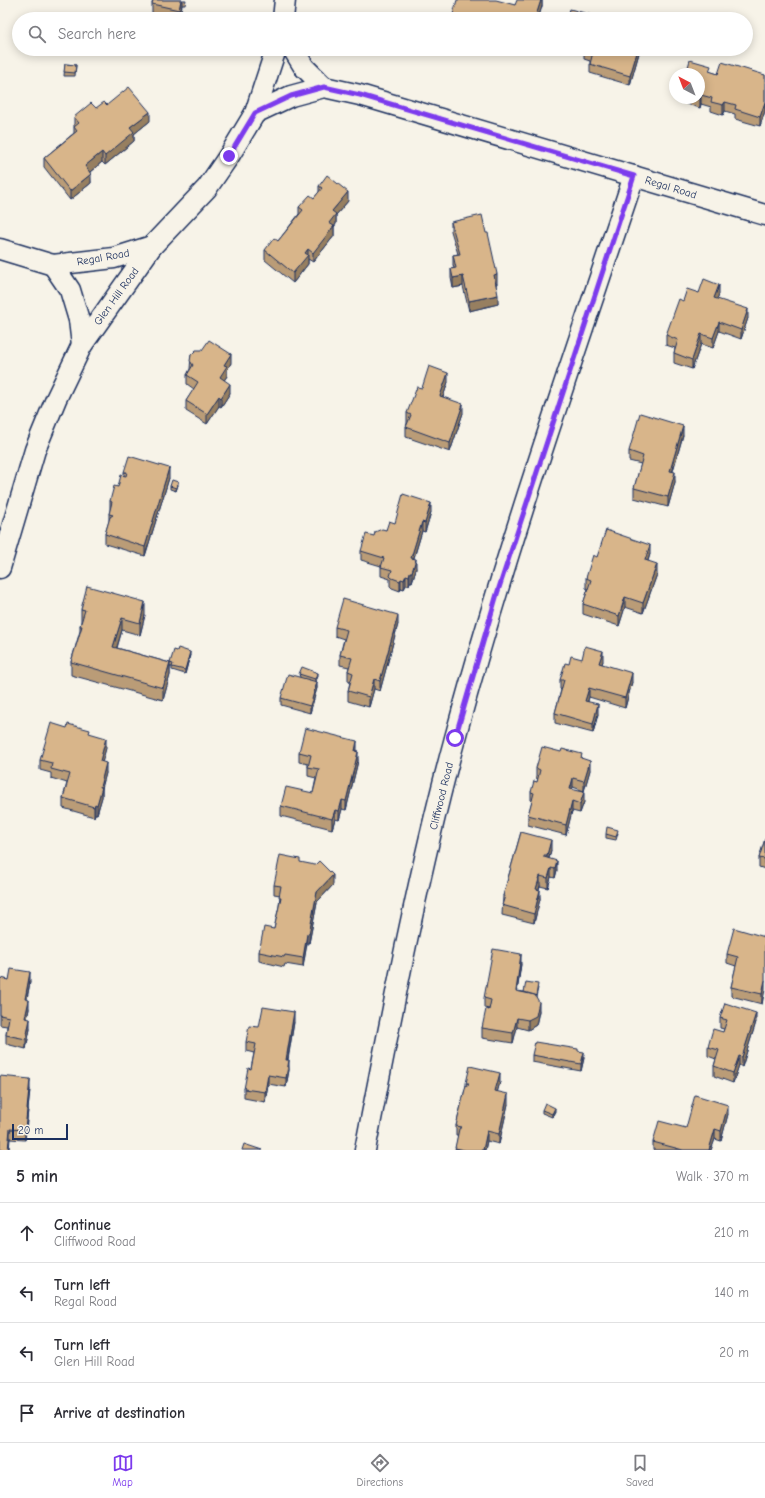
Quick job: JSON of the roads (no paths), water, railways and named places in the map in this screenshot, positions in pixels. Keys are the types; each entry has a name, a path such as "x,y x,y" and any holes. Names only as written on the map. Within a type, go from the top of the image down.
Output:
{"street":[{"path":"284,12 285,0"},
{"name":"Glen Hill Road","path":"0,568 10,529 36,450 56,399 82,345 152,246 207,188 229,156 255,113 274,56"},
{"path":"298,56 304,66 324,87"},
{"name":"Regal Road","path":"255,113 291,96 324,87 360,95 765,215"},
{"name":"Cliffwood Road","path":"365,1150 400,972 426,856 455,738 528,497 634,176"},
{"name":"Regal Road","path":"0,249 53,265 114,258 152,246"},
{"path":"53,265 70,290 79,320 82,345"}]}
